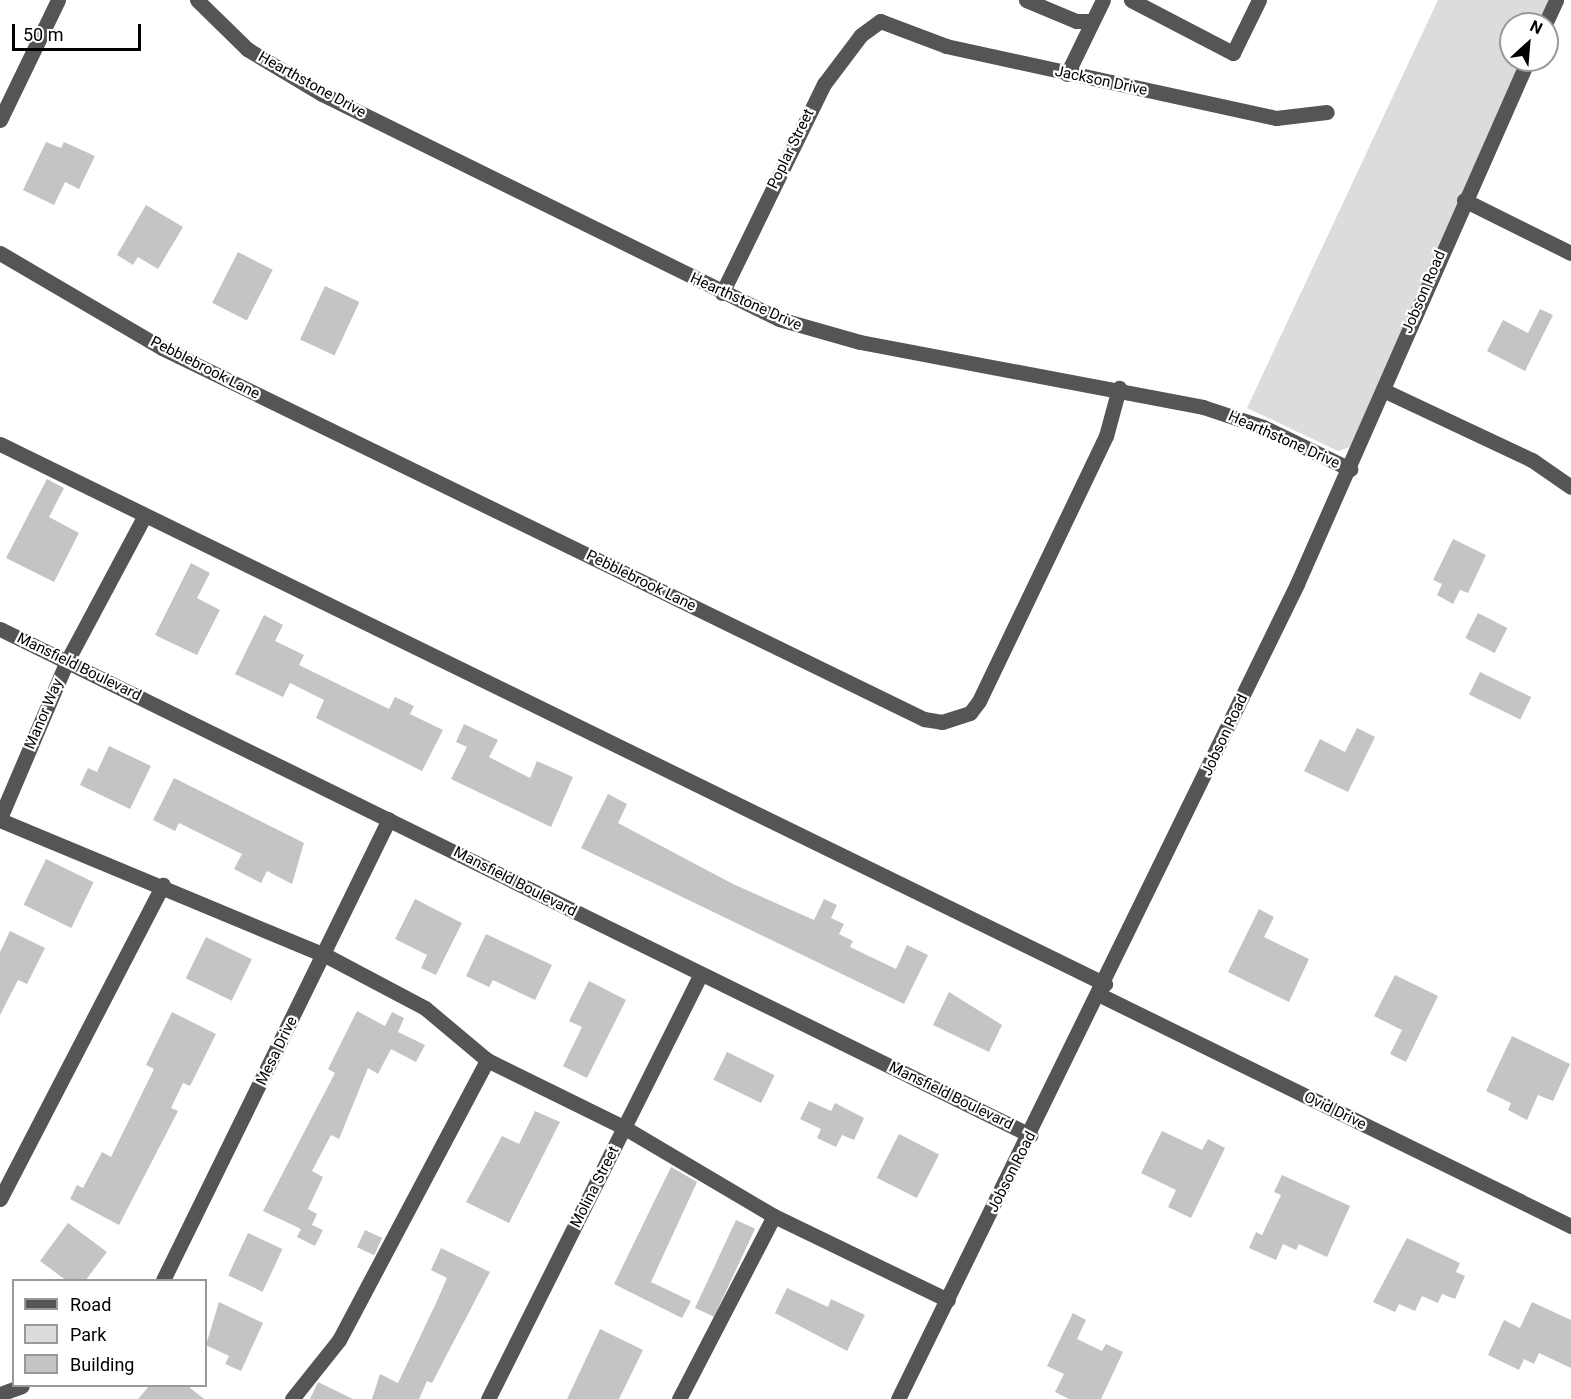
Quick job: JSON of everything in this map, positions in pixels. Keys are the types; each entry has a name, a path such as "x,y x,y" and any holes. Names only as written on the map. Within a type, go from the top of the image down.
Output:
{"street":[{"path":"0,120 58,0"},
{"name":"Hearthstone Drive","path":"197,0 247,49 287,75 722,293 815,332 1119,388 1232,415 1350,469"},
{"path":"1026,0 1076,21 1092,21"},
{"path":"1067,74 1102,0"},
{"path":"1131,0 1233,53 1259,0"},
{"name":"Poplar Street","path":"722,293 824,84 861,35 880,21"},
{"name":"Jackson Drive","path":"880,21 945,46 1276,118 1327,112"},
{"name":"Jobson Road","path":"898,1399 1102,990 1350,469 1464,200 1523,72"},
{"path":"1464,200 1571,253"},
{"name":"Pebblebrook Lane","path":"0,253 162,348 924,720 942,722 970,713 979,701 1106,436 1119,388"},
{"path":"1383,390 1532,460 1571,486"},
{"name":"Ovid Drive","path":"0,444 1102,990 1571,1226"},
{"name":"Manor Way","path":"0,819 67,661 144,517"},
{"name":"Mansfield Boulevard","path":"0,628 700,975 1030,1135"},
{"path":"0,819 163,885 325,955 424,1008 487,1060 625,1128 774,1215 948,1300"},
{"name":"Mesa Drive","path":"164,1279 325,955 389,819"},
{"path":"0,1199 163,885"},
{"name":"Molina Street","path":"488,1399 700,975"},
{"path":"292,1399 339,1340 487,1060"},
{"path":"679,1399 774,1215"},
{"path":"0,1394 19,1387"}],"green space":[{"path":"1438,0 1552,0 1546,12 1499,12 1499,72 1520,72 1350,447 1338,451 1247,408"}],"building":[{"path":"46,142 61,148 64,142 95,156 79,189 65,182 54,205 23,190"},
{"path":"146,205 183,227 158,269 138,257 133,265 117,255"},
{"path":"238,252 273,270 247,320 212,303"},
{"path":"325,286 359,302 335,356 300,339"},
{"path":"1540,309 1553,315 1525,371 1487,351 1503,320 1528,333"},
{"path":"47,479 64,488 49,517 79,533 54,582 6,558"},
{"path":"1453,539 1486,555 1468,593 1460,590 1453,604 1437,595 1442,584 1433,580"},
{"path":"191,563 210,573 197,598 220,610 197,655 155,635"},
{"path":"1478,613 1507,628 1495,653 1465,638"},
{"path":"264,615 283,625 275,641 304,655 299,665 389,709 395,697 414,706 410,714 443,730 422,771 316,718 324,700 290,683 283,697 235,674"},
{"path":"1480,672 1531,697 1520,719 1469,694"},
{"path":"464,724 498,740 489,757 530,778 537,761 573,777 551,827 451,779 467,747 456,742"},
{"path":"1357,728 1375,737 1348,792 1304,771 1320,739 1345,752"},
{"path":"109,746 151,766 130,809 80,785 88,768 97,772"},
{"path":"174,778 304,843 292,884 267,871 261,883 234,869 242,854 179,823 175,831 153,820"},
{"path":"608,794 627,804 618,823 733,884 814,920 824,899 837,905 831,918 844,924 839,934 853,941 850,947 896,969 907,945 928,955 904,1004 581,848"},
{"path":"46,859 94,882 71,928 24,905"},
{"path":"415,899 462,923 436,975 421,968 427,955 395,939"},
{"path":"1259,909 1274,917 1264,937 1309,959 1289,1002 1228,972"},
{"path":"10,931 45,948 27,984 18,980 0,1015 0,952"},
{"path":"486,934 552,965 535,1000 493,980 489,987 466,976"},
{"path":"206,937 252,959 232,1001 186,978"},
{"path":"1395,975 1438,996 1406,1062 1390,1054 1402,1030 1374,1016"},
{"path":"589,981 626,1000 587,1078 563,1066 582,1027 569,1021"},
{"path":"949,992 1002,1025 989,1052 933,1025"},
{"path":"357,1011 385,1026 392,1012 404,1018 398,1032 425,1045 416,1062 391,1049 378,1074 368,1068 339,1139 331,1135 312,1171 323,1177 308,1209 317,1214 312,1225 323,1230 315,1246 297,1237 301,1229 263,1211 335,1073 328,1069"},
{"path":"172,1012 216,1034 190,1086 183,1083 171,1108 178,1111 119,1225 70,1199 77,1185 83,1188 102,1152 111,1157 154,1069 146,1065"},
{"path":"1512,1036 1570,1064 1553,1101 1538,1095 1527,1120 1508,1110 1511,1103 1486,1091"},
{"path":"727,1052 775,1075 761,1103 713,1080"},
{"path":"809,1101 831,1111 835,1103 864,1118 854,1140 842,1135 836,1147 817,1138 821,1129 800,1119"},
{"path":"535,1111 560,1122 509,1223 466,1202 502,1136 519,1144"},
{"path":"1162,1131 1202,1150 1208,1139 1225,1148 1191,1218 1168,1207 1176,1190 1141,1173"},
{"path":"899,1134 939,1154 917,1198 877,1178"},
{"path":"671,1167 697,1182 651,1282 691,1301 682,1318 614,1284"},
{"path":"1282,1175 1350,1206 1327,1257 1299,1244 1296,1250 1283,1244 1276,1260 1249,1248 1256,1232 1262,1235 1281,1195 1274,1192"},
{"path":"736,1220 755,1229 714,1317 695,1308"},
{"path":"68,1223 107,1252 87,1279 64,1279 40,1261"},
{"path":"365,1230 382,1238 374,1255 357,1247"},
{"path":"248,1233 282,1249 263,1292 228,1276"},
{"path":"1407,1238 1460,1263 1456,1272 1465,1276 1455,1299 1442,1294 1438,1303 1422,1296 1415,1311 1399,1304 1395,1312 1373,1302"},
{"path":"441,1248 490,1272 432,1383 427,1381 419,1399 372,1399 380,1374 398,1383 437,1301 447,1278 431,1270"},
{"path":"787,1288 828,1307 831,1299 865,1315 847,1351 775,1313"},
{"path":"219,1302 263,1323 241,1371 225,1364 229,1356 207,1345"},
{"path":"1532,1302 1571,1320 1571,1368 1539,1353 1534,1364 1524,1359 1519,1370 1488,1355 1504,1320 1520,1328"},
{"path":"1073,1313 1086,1320 1077,1339 1102,1351 1106,1344 1123,1352 1101,1399 1069,1399 1055,1392 1064,1374 1047,1366"},
{"path":"600,1329 643,1350 619,1399 567,1399"},
{"path":"318,1382 353,1399 310,1399"},
{"path":"148,1387 189,1387 204,1399 138,1399"}]}
